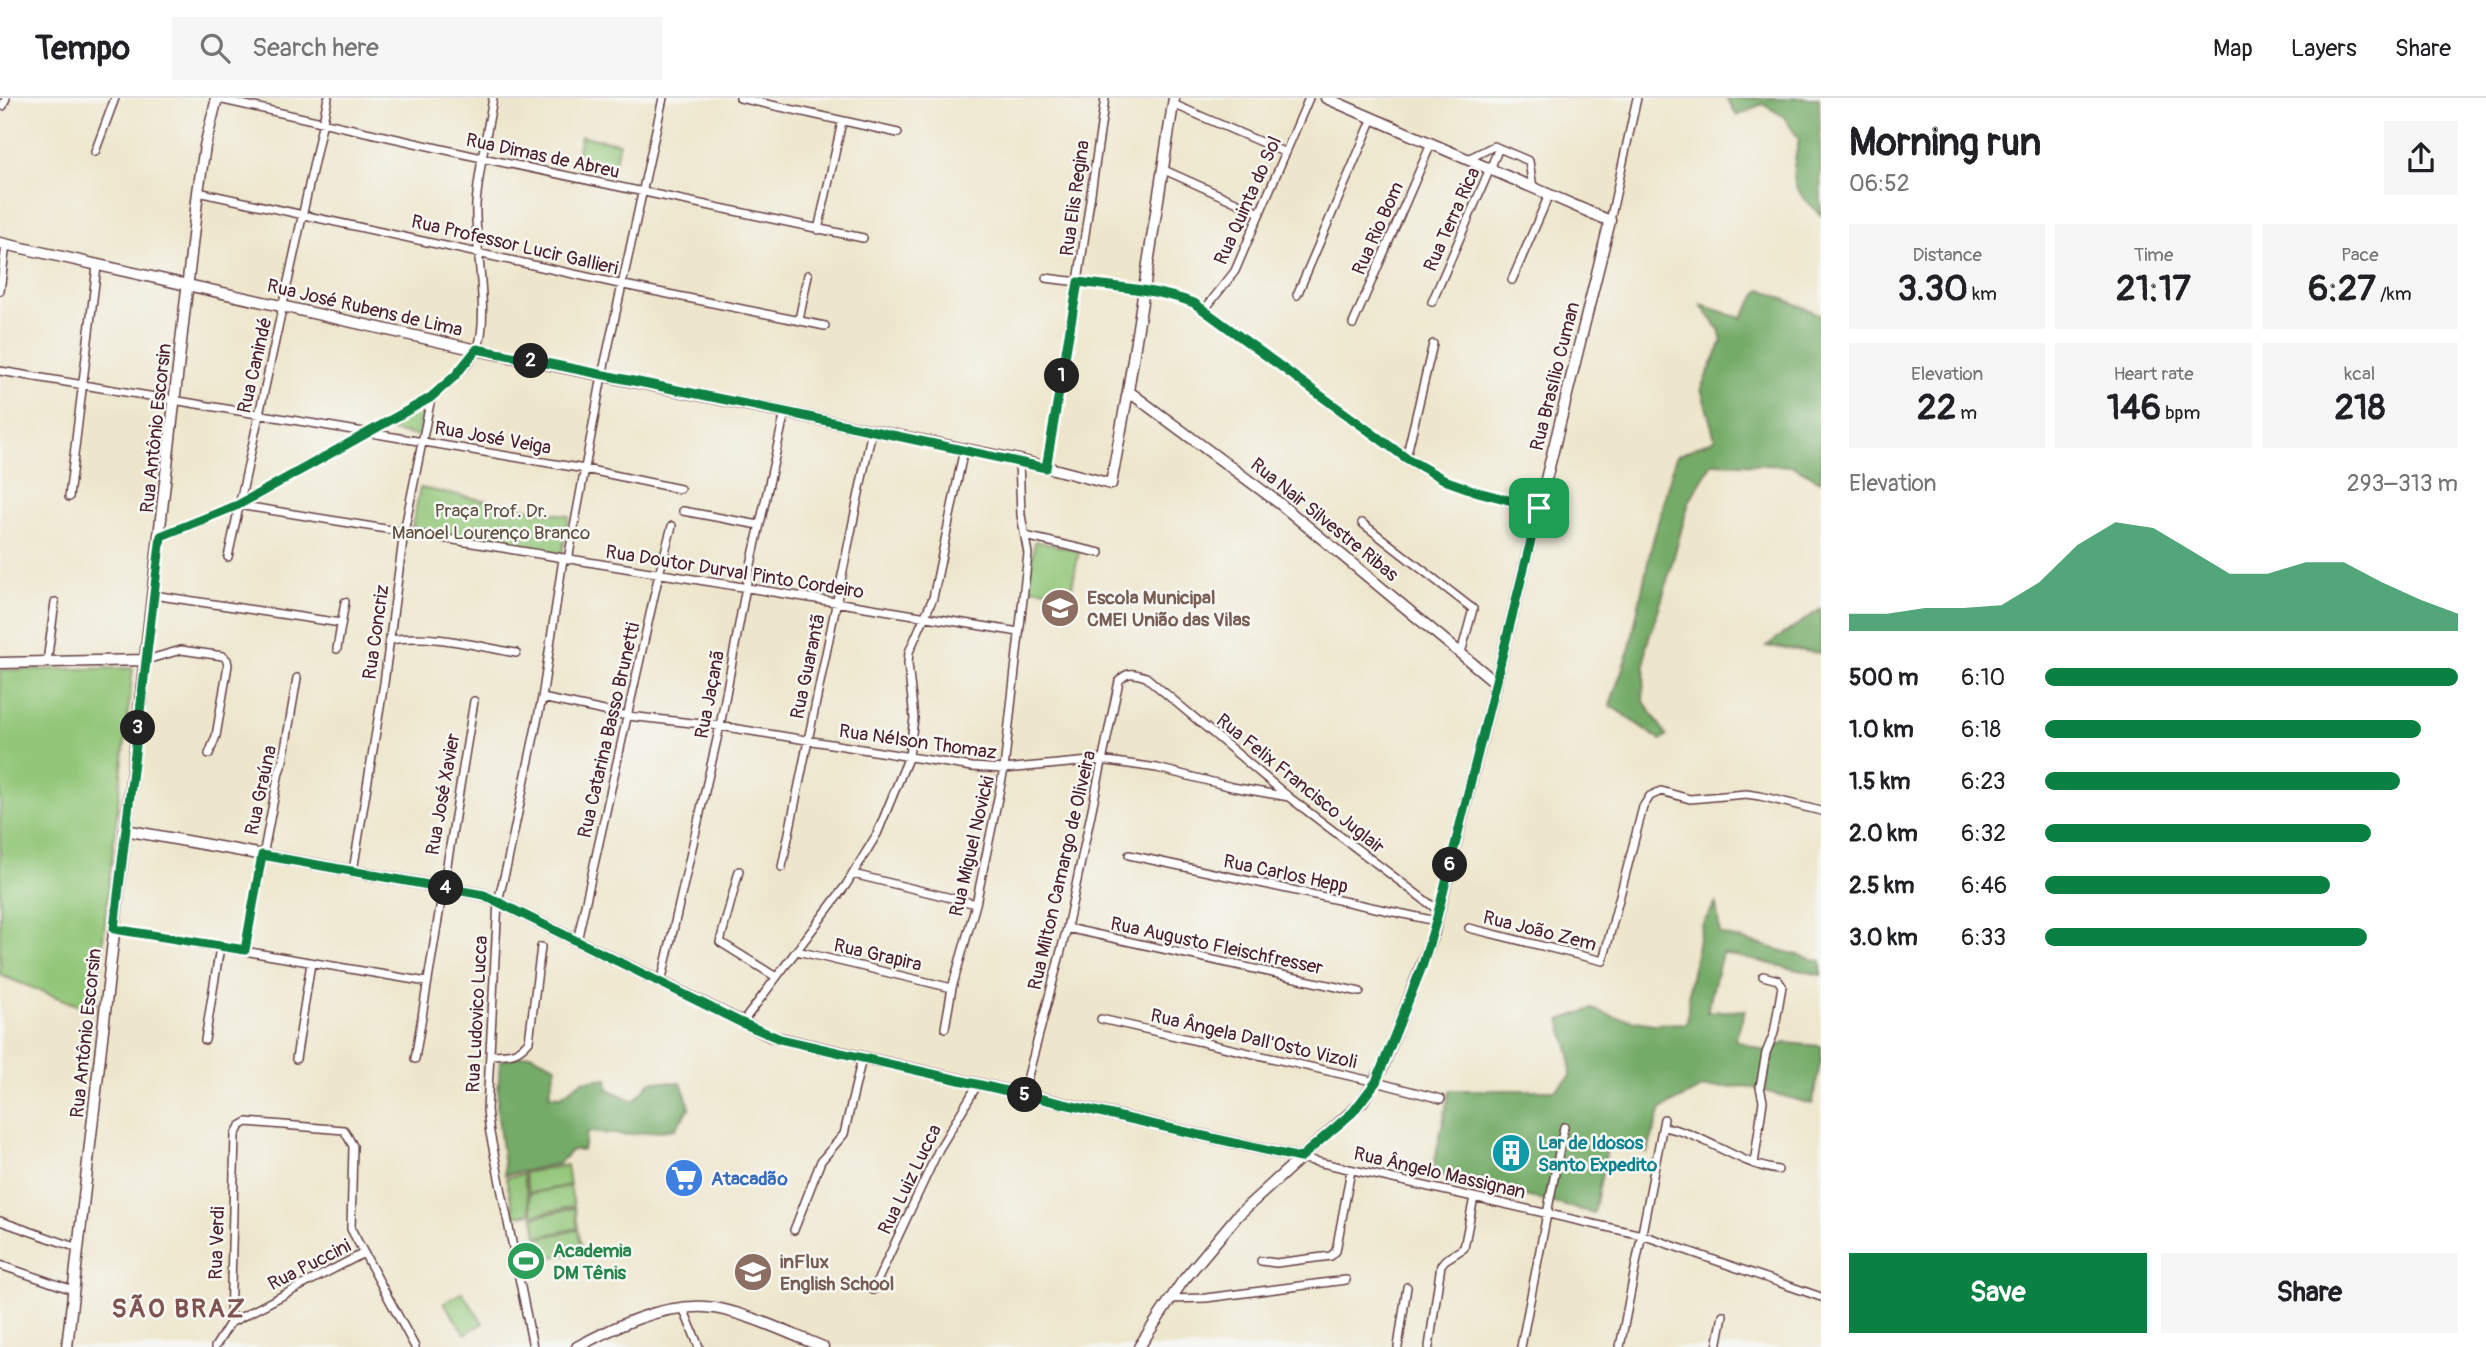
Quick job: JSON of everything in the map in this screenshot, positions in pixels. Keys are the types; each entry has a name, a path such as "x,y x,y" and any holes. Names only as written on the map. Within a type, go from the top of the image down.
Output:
{"street":[{"path":"95,152 116,98"},
{"name":"Rua Dimas de Abreu","path":"216,98 482,158 863,238"},
{"name":"Rua Antônio Escorsin","path":"67,1347 198,192 216,98"},
{"name":"Rua Canindé","path":"228,557 328,98"},
{"path":"161,536 238,505 430,398 455,376 477,349 482,308 476,204 493,98"},
{"name":"Rua Ludovico Lucca","path":"533,1347 487,1110 498,901 542,698 566,559 603,376 663,98"},
{"path":"740,98 898,133"},
{"name":"Rua Elis Regina","path":"1046,468 1078,282 1105,98"},
{"name":"Rua Quinta do Sol","path":"1205,309 1235,271 1309,98"},
{"path":"1326,98 1610,221"},
{"name":"Rua Brasílio Cuman","path":"1139,1347 1170,1299 1238,1215 1353,1112 1376,1082 1423,964 1438,916 1610,221 1637,98"},
{"path":"1128,391 1174,101 1286,153"},
{"path":"1297,295 1373,118"},
{"path":"818,230 842,122"},
{"name":"Rua Rio Bom","path":"1353,324 1431,144"},
{"path":"1467,159 1494,146 1529,161 1533,188"},
{"name":"Rua Terra Rica","path":"1432,302 1499,148"},
{"path":"1162,169 1260,213"},
{"name":"Rua Professor Lucir Gallieri","path":"198,192 825,326"},
{"path":"1511,280 1549,195"},
{"path":"0,291 3,244"},
{"name":"Rua José Rubens de Lima","path":"3,244 603,376 1019,460 1111,484 1128,391"},
{"path":"69,497 97,266"},
{"path":"799,320 808,275"},
{"path":"1046,278 1180,298 1205,309 1406,458 1457,485 1539,508"},
{"path":"1406,458 1433,344"},
{"name":"Rua José Veiga","path":"0,371 585,469 680,489"},
{"name":"Rua Nair Silvestre Ribas","path":"1128,391 1279,503 1495,682"},
{"name":"Rua Concriz","path":"353,871 404,532 430,398"},
{"name":"Rua Jaçanã","path":"661,983 720,726 746,587 785,412"},
{"name":"Rua Guarantã","path":"782,867 872,430"},
{"path":"742,1023 853,874 877,834 909,756 914,718 909,652 933,598 964,449"},
{"name":"Rua Miguel Novicki","path":"945,1028 952,988 976,904 1004,769 1028,554 1021,515 1019,460"},
{"name":"Rua Doutor Durval Pinto Cordeiro","path":"238,505 1019,632"},
{"path":"683,511 760,525"},
{"path":"1362,523 1473,609 1461,653"},
{"name":"Rua Catarina Basso Brunetti","path":"577,941 672,526"},
{"path":"1025,536 1100,552"},
{"path":"153,595 341,623"},
{"path":"47,662 55,602"},
{"path":"337,649 345,602"},
{"path":"390,639 431,639 516,653"},
{"path":"0,663 146,660 181,650 222,656 229,665 216,736 209,754"},
{"name":"Rua Milton Camargo de Oliveira","path":"1023,1095 1067,928 1119,681 1125,675 1135,673 1146,677"},
{"name":"Rua Felix Francisco Juglair","path":"1146,677 1290,798 1438,916"},
{"name":"Rua Graúna","path":"245,950 297,678"},
{"name":"Rua Nélson Thomaz","path":"542,698 628,716 720,726 1004,769 1101,760 1157,768 1290,798"},
{"name":"Rua José Xavier","path":"415,1059 474,701"},
{"name":"Rua João Zem","path":"1469,928 1602,961 1643,807 1650,796 1661,791 1690,799 1746,794 1821,811"},
{"name":"Rua Ângelo Massignan","path":"125,830 478,893 742,1023 780,1039 1642,1235 1821,1297"},
{"name":"Rua Carlos Hepp","path":"1129,855 1438,916"},
{"path":"739,871 720,942 776,977"},
{"path":"853,874 976,904"},
{"name":"Rua Augusto Fleischfresser","path":"1067,928 1360,992"},
{"path":"114,929 427,982"},
{"path":"205,1040 220,947"},
{"path":"490,1055 513,1054 529,1041 541,947"},
{"name":"Rua Grapira","path":"797,951 952,988"},
{"path":"296,1059 311,963"},
{"path":"1754,1164 1763,1101 1760,1087 1782,986 1778,980 1763,976"},
{"name":"Rua Ângela Dall'Osto Vizoli","path":"1101,1019 1441,1099"},
{"path":"794,1230 821,1161 844,1134 863,1058"},
{"name":"Rua Luiz Lucca","path":"873,1290 939,1149 978,1084"},
{"name":"Rua Verdi","path":"230,1323 235,1135 240,1126 247,1122 344,1130 354,1146 351,1229 364,1253"},
{"path":"1620,1347 1663,1122 1754,1164 1778,1170"},
{"path":"1521,1347 1564,1128"},
{"path":"1261,1261 1276,1263 1331,1256 1336,1251 1351,1170"},
{"path":"1429,1347 1441,1265 1444,1260 1464,1248 1474,1197"},
{"path":"0,1221 78,1248"},
{"path":"364,1253 415,1347"},
{"name":"Rua Puccini","path":"230,1323 364,1253"},
{"path":"0,1265 73,1290"},
{"path":"1170,1299 1206,1298 1346,1280"},
{"path":"1398,1347 1407,1287"},
{"path":"577,1347 627,1322 651,1314 705,1307 723,1310 823,1347"},
{"path":"683,1308 699,1347"},
{"path":"1717,1347 1723,1315"},
{"path":"215,1347 230,1323"}],"green space":[{"path":"1726,98 1819,98 1821,215 1797,189 1794,164 1799,139 1783,116 1762,104 1737,116"},
{"path":"581,136 619,143 613,170 575,164"},
{"path":"1761,289 1821,315 1821,481 1793,466 1712,463 1689,502 1646,647 1643,700 1667,736 1660,740 1610,705 1630,647 1651,548 1676,456 1715,439 1701,388 1722,342 1719,329 1701,305 1741,318"},
{"path":"425,407 418,436 382,429"},
{"name":"Praça Prof. Dr. Manoel Lourenço Branco","path":"420,488 569,516 562,554 412,527"},
{"path":"1035,541 1079,551 1071,592 1028,588"},
{"path":"1821,609 1821,653 1766,646"},
{"path":"133,668 95,1012 0,975 0,670"},
{"path":"1716,903 1720,934 1821,961 1821,975 1722,953 1707,1012 1745,1010 1735,1040 1764,1051 1786,1043 1821,1046 1812,1104 1746,1086 1702,1088 1661,1109 1647,1153 1609,1139 1594,1213 1432,1173 1450,1090 1555,1090 1571,1076 1570,1054 1560,1020 1592,1009 1615,1017 1653,1024 1687,1023 1690,982 1702,925"},
{"path":"530,1054 556,1066 549,1095 561,1096 582,1081 607,1078 608,1089 634,1101 651,1081 681,1083 690,1107 675,1129 626,1135 587,1132 583,1150 572,1150 558,1164 505,1175 497,1108 500,1061"},
{"path":"567,1165 570,1185 529,1193 524,1173"},
{"path":"523,1174 531,1213 515,1216 506,1178"},
{"path":"570,1186 574,1206 533,1215 529,1194"},
{"path":"575,1208 578,1228 537,1237 534,1217"},
{"path":"578,1230 582,1251 542,1259 538,1238"},
{"path":"462,1292 483,1323 465,1334 444,1303"}],"place":[{"name":"Escola Municipal CMEI União das Vilas","path":"1060,608"},
{"name":"Lar de Idosos Santo Expedito","path":"1511,1153"},
{"name":"Atacadão","path":"684,1178"},
{"name":"Academia DM Tênis","path":"526,1261"},
{"name":"inFlux English School","path":"753,1272"}],"district":[{"name":"SÃO BRAZ","path":"179,1308"}],"route":[{"path":"1078,282 1143,291 1180,298 1205,309 1406,458 1447,481 1539,508 1429,950 1376,1082 1353,1112 1300,1158 770,1036 478,893 262,855 245,950 114,929 161,536 238,505 430,398 455,376 477,349 1019,460 1046,468 1078,282"}]}
